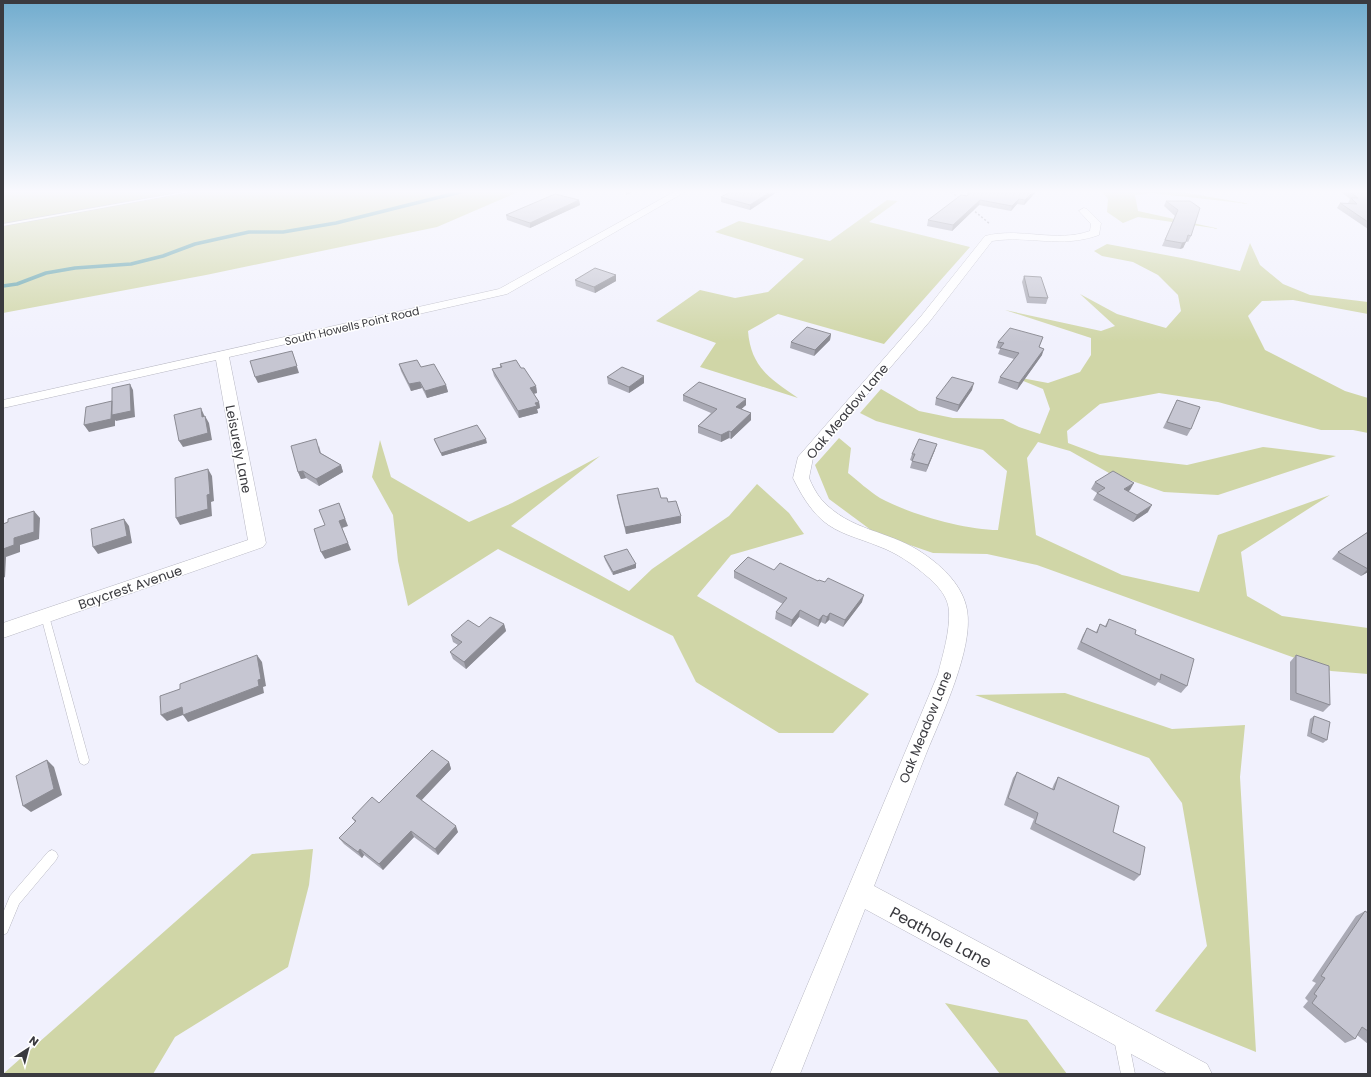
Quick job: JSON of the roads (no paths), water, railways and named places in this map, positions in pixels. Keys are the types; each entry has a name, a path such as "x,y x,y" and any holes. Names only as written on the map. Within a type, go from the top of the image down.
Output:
{"street":[{"name":"South Howells Point Road","path":"3,404 503,292 591,242"},
{"name":"Oak Meadow Lane","path":"859,892 948,674 958,629 958,610 953,593 942,580 917,558 885,542 848,530 829,517 812,501 801,478 806,457 926,318 986,242"},
{"name":"Leisurely Lane","path":"222,355 257,543"},
{"name":"Baycrest Avenue","path":"3,631 257,543"},
{"name":"Peathole Lane","path":"859,892 1197,1074"},
{"path":"785,1074 859,892"}],"lane":[{"path":"44,616 84,760"},
{"path":"3,928 14,900 52,856"},
{"path":"1120,1033 1128,1074"}],"waterway":[{"path":"3,286 17,284 46,273 75,268 131,264 163,256 203,242"}]}
